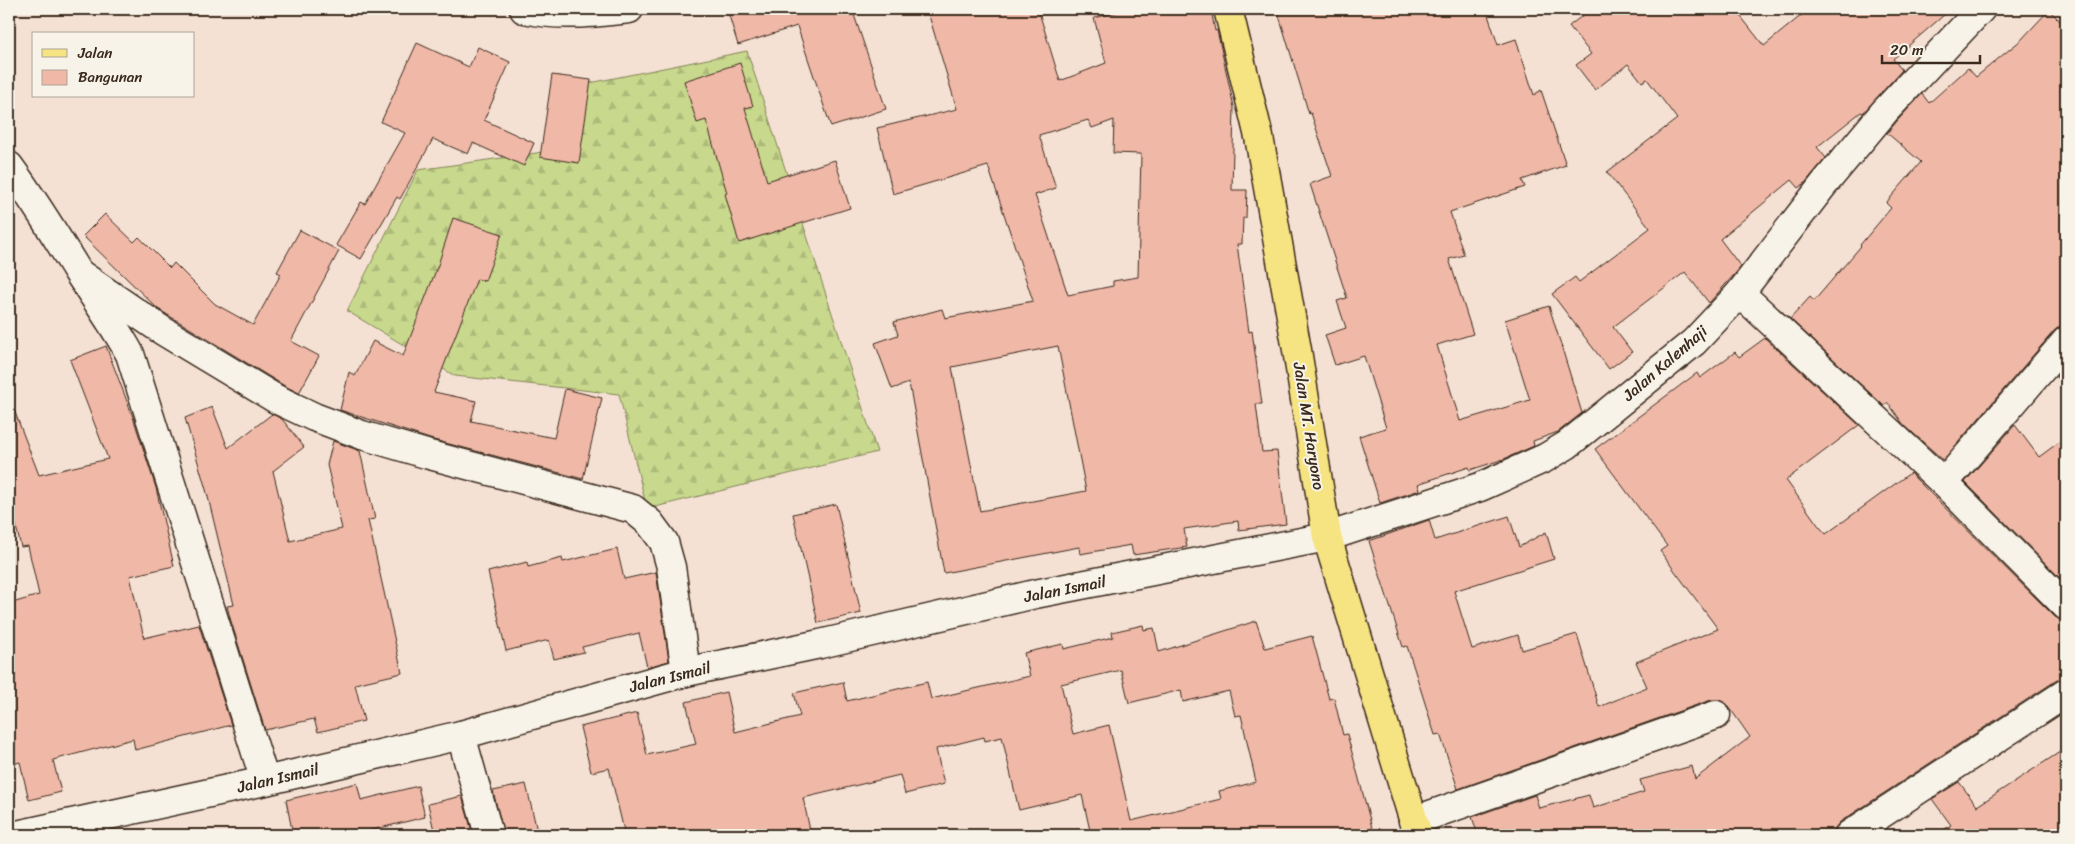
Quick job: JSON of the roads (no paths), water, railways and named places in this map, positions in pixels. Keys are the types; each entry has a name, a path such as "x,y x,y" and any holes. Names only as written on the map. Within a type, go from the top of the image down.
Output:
{"main road":[{"name":"Jalan MT. Haryono","path":"1228,9 1259,137 1297,350 1327,537 1416,828"}],"street":[{"path":"524,9 536,12 584,14 629,9"},
{"name":"Jalan Kalenhaji","path":"1327,537 1480,486 1545,458 1578,437 1694,342 1740,293 1824,184 1885,111 1980,9"},
{"path":"9,166 30,194 113,323 130,354 265,781"},
{"path":"80,274 163,331 276,399 314,418 416,451 633,509 650,523 664,542 671,567 686,672"},
{"path":"1740,293 1944,484 2066,606"},
{"path":"1944,484 2066,341"},
{"name":"Jalan Ismail","path":"17,835 265,781 461,735 686,672 820,644 1035,594 1327,537"},
{"path":"1849,835 2066,693"},
{"path":"1416,828 1716,715"},
{"path":"461,735 489,835"}]}
